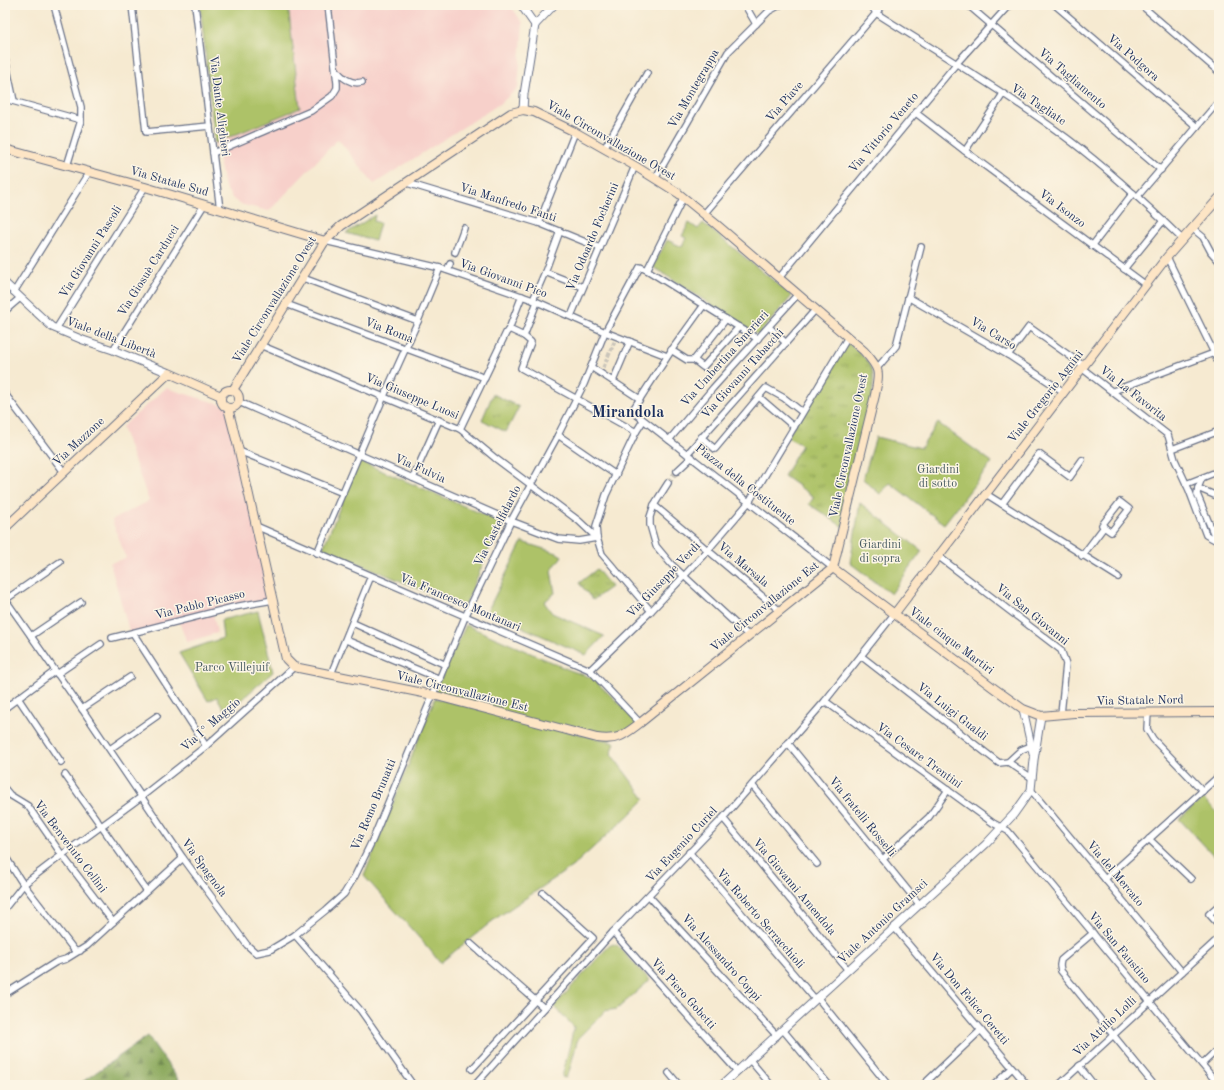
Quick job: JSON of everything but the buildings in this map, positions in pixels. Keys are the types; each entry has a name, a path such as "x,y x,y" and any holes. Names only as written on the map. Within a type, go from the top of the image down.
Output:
{"main road":[{"name":"Viale Circonvallazione Ovest","path":"233,390 325,241 341,226 511,113 523,110 534,112 575,132 635,166 683,198 704,214 864,350 878,367 876,390 833,568"},
{"name":"Via Statale Sud","path":"5,148 145,186 325,241"},
{"name":"Viale Gregorio Agnini","path":"895,613 1084,368 1167,257 1219,198"},
{"name":"Viale della Libertà","path":"169,373 221,396"},
{"name":"Via Mazzone","path":"5,528 169,373"},
{"path":"228,408 234,407 239,402 239,396 233,390 225,391 221,396 221,402 228,408 239,451 286,659 294,667"},
{"name":"Viale Circonvallazione Est","path":"294,667 433,695 609,740 623,735 640,723 833,568"},
{"name":"Viale cinque Martiri","path":"833,568 1023,709 1041,716 1061,714"},
{"name":"Via Statale Nord","path":"1061,714 1219,712"}],"street":[{"path":"54,5 78,96 81,120 67,166"},
{"path":"132,5 146,132 210,126"},
{"name":"Via Dante Alighieri","path":"195,5 220,210"},
{"path":"213,153 311,111 332,96 335,91 337,77 328,5"},
{"path":"521,5 535,25"},
{"path":"523,110 524,94 535,25 554,5"},
{"path":"745,5 756,24"},
{"name":"Via Montegrappa","path":"655,178 728,52 769,11 780,5"},
{"name":"Via Tagliate","path":"871,5 876,13 1003,94 1067,138 1135,195 1182,239"},
{"name":"Via Piave","path":"704,214 883,5"},
{"name":"Via Tagliamento","path":"968,5 1161,170"},
{"name":"Via Vittorio Veneto","path":"779,278 956,64 1009,5"},
{"name":"Via Podgora","path":"1055,5 1197,127"},
{"path":"1141,5 1219,72"},
{"path":"5,59 14,101"},
{"path":"336,69 342,76 350,81 354,83 362,82"},
{"path":"604,149 647,73"},
{"path":"965,151 1003,94"},
{"path":"5,99 81,120"},
{"path":"1092,246 1135,195 1161,170 1219,101"},
{"name":"Via Isonzo","path":"916,112 965,151 1146,285"},
{"path":"539,223 575,132"},
{"name":"Via Odoardo Focherini","path":"571,316 635,166"},
{"path":"5,311 17,295 89,172"},
{"name":"Via Manfredo Fanti","path":"407,183 539,223 600,248"},
{"name":"Via Giovanni Pascoli","path":"56,329 145,186"},
{"path":"683,198 647,270 758,339"},
{"name":"Via Giosuè Carducci","path":"113,350 204,205"},
{"path":"1124,269 1163,221"},
{"path":"455,252 464,228"},
{"path":"1192,228 1203,237 1211,252 1219,261"},
{"path":"524,336 560,231"},
{"name":"Via Giovanni Pico","path":"325,241 447,270 535,301 605,332 668,356"},
{"path":"878,367 896,346 921,247"},
{"path":"1167,257 1210,345 1217,353 1219,365"},
{"path":"447,270 450,264"},
{"name":"Via Castelfidardo","path":"446,665 465,617 511,521 558,435 591,367 605,332 640,267 647,270"},
{"path":"317,553 440,268"},
{"path":"545,272 583,287"},
{"path":"302,278 418,321"},
{"name":"Viale della Libertà","path":"5,283 46,323 56,329 169,373"},
{"name":"Via Umbertina Smerieri","path":"669,440 713,388 798,294"},
{"path":"460,429 506,333 510,330 522,296"},
{"name":"Via Carso","path":"908,297 1008,355 1064,392"},
{"name":"Via Roma","path":"286,304 485,378"},
{"path":"591,367 640,399 671,350 704,305"},
{"name":"Via Giovanni Tabacchi","path":"678,471 701,437 816,309"},
{"path":"694,360 726,319"},
{"path":"671,350 687,360 694,360 703,367 739,327"},
{"path":"768,327 786,343"},
{"name":"Via La Favorita","path":"1008,355 1029,327 1084,368 1168,435 1175,460 1206,535 1219,542"},
{"path":"510,330 524,336 531,342 521,368 575,400 616,420 636,432"},
{"name":"Via Giuseppe Verdi","path":"590,670 651,611 708,550 749,502 848,337"},
{"path":"613,381 630,341"},
{"name":"Via Giuseppe Luosi","path":"260,345 460,429 495,458 580,521 597,538"},
{"path":"1113,392 1217,353"},
{"path":"701,437 715,449 766,388 784,398 802,412"},
{"path":"5,394 64,472"},
{"path":"759,397 794,427"},
{"name":"Piazza della Costituente","path":"640,399 632,411 833,568"},
{"name":"Via Fulvia","path":"239,402 511,521 558,539 579,541 597,538"},
{"path":"413,478 439,420"},
{"path":"644,421 636,432 606,495 596,526 597,538 602,554 651,611"},
{"path":"1172,449 1219,431"},
{"path":"558,435 616,474"},
{"path":"239,451 343,492"},
{"path":"1002,504 1039,454 1070,477 1082,460"},
{"path":"1186,484 1219,471"},
{"path":"1202,478 1198,488 1198,494 1214,535 1219,538"},
{"path":"668,482 654,505 650,517 650,525 656,546 663,556 749,636"},
{"path":"1198,488 1219,497"},
{"path":"986,494 1082,556 1118,577"},
{"path":"1082,556 1104,526 1102,525 1120,502 1129,509 1110,532 1104,526"},
{"name":"Via Marsala","path":"654,505 780,611"},
{"name":"Via Francesco Montanari","path":"256,526 590,670 640,723"},
{"name":"Via San Giovanni","path":"938,556 1061,650 1066,664 1061,714"},
{"path":"5,600 60,562"},
{"path":"331,674 371,576"},
{"name":"Via Spagnola","path":"5,600 110,749 183,858 247,945 256,953 270,950 296,935"},
{"name":"Via Pablo Picasso","path":"112,638 234,607 273,600"},
{"path":"31,636 81,602"},
{"name":"Via Eugenio Curiel","path":"475,1085 613,932 723,818 825,702 895,613"},
{"path":"352,623 446,665"},
{"path":"133,633 206,746"},
{"path":"346,640 440,679"},
{"path":"5,708 56,672 101,644"},
{"name":"Via Luigi Gualdi","path":"861,656 999,763 1008,762 1032,778"},
{"name":"Via Remo Brunatti","path":"296,935 344,894 355,876 373,839 446,665"},
{"name":"Via I° Maggio","path":"5,908 24,884 141,797 206,746 294,667"},
{"path":"82,709 130,677"},
{"path":"18,698 61,762"},
{"name":"Via Cesare Trentini","path":"825,702 1000,828"},
{"path":"1023,709 1034,760"},
{"path":"1148,712 1147,730 1153,739 1203,791"},
{"path":"110,749 157,716"},
{"path":"1031,790 1041,716"},
{"name":"Via fratelli Rosselli","path":"788,743 919,904"},
{"path":"1008,762 1021,750 1031,746"},
{"path":"64,774 147,891"},
{"path":"1105,879 1219,776"},
{"path":"752,785 817,864"},
{"name":"Via Benvenuto Cellini","path":"5,789 10,795 28,806 62,855 113,922"},
{"path":"883,859 929,817 948,790"},
{"name":"Viale Antonio Gramsci","path":"722,1085 986,844 1014,814 1031,790"},
{"name":"Via del Mercato","path":"1031,790 1182,972"},
{"name":"Via Giovanni Amendola","path":"723,818 848,970"},
{"name":"Via San Faustino","path":"1000,828 1008,832 1219,1085"},
{"path":"1149,839 1191,879"},
{"name":"Via Roberto Serracchioli","path":"689,852 816,998 888,1085"},
{"path":"5,856 24,884 75,951 80,951"},
{"path":"5,994 56,962 66,959 80,951 183,858"},
{"path":"543,893 601,946"},
{"name":"Via Alessandro Coppi","path":"649,896 777,1036"},
{"path":"1219,905 1209,914 1219,925"},
{"name":"Via Don Felice Ceretti","path":"894,927 1027,1085"},
{"name":"Via Piero Gobetti","path":"613,932 737,1071"},
{"path":"1093,933 1061,960 1061,971 1154,1085"},
{"path":"296,935 361,1012 413,1085"},
{"path":"472,1069 593,938"},
{"name":"Via Attilio Lolli","path":"1059,1085 1219,938"},
{"path":"470,943 544,1008"},
{"path":"783,1030 830,1085"},
{"path":"923,1085 981,1030"},
{"path":"1202,1064 1219,1048"},
{"path":"749,1059 771,1085"},
{"path":"1079,1066 1094,1085"},
{"path":"994,1085 1012,1068"},
{"path":"669,1073 679,1085"}],"shaded area":[{"path":"288,5 510,5 523,23 518,88 501,103 374,184 338,139 269,211 240,204 233,199 225,187 215,143 300,108"},
{"path":"166,388 229,407 272,598 213,613 217,633 187,642 179,622 130,634 110,563 126,558 112,520 149,501 122,427"}],"green space":[{"path":"200,5 288,5 300,108 215,143"},
{"path":"375,215 374,221 380,223 375,241 346,233"},
{"path":"689,223 698,229 703,223 792,296 758,335 653,267 667,240 682,247 686,238 682,236"},
{"path":"847,342 862,355 868,363 872,371 873,390 855,460 843,527 809,504 814,497 784,476 802,445 787,437"},
{"path":"493,394 519,407 506,432 482,420"},
{"name":"Giardini di sotto","path":"938,423 992,462 944,524 890,483 880,494 863,479 876,437 921,448"},
{"path":"359,461 501,522 464,608 323,548"},
{"name":"Giardini di sopra","path":"860,503 922,551 891,594 850,563"},
{"path":"522,542 562,556 551,571 555,593 544,602 552,613 604,636 586,655 487,612"},
{"path":"597,569 611,587 593,600 579,583"},
{"name":"Parco Villejuif","path":"258,611 273,672 226,713 217,697 208,701 179,653 223,638 221,620"},
{"path":"466,625 567,669 592,678 640,723 609,740 433,695"},
{"path":"435,698 615,743 611,754 645,799 573,866 495,919 440,963 364,876"},
{"path":"1203,798 1219,814 1219,861 1179,819"},
{"path":"613,944 617,945 650,980 617,1009 605,1011 578,1038 569,1072 565,1078 562,1077 574,1027 554,1006 609,946"},
{"path":"148,1036 182,1085 78,1085"}],"tunnel":[{"path":"450,264 455,252"},
{"path":"601,373 617,336"},
{"path":"668,483 677,471"}],"district":[{"name":"Mirandola","path":"628,413"}]}
